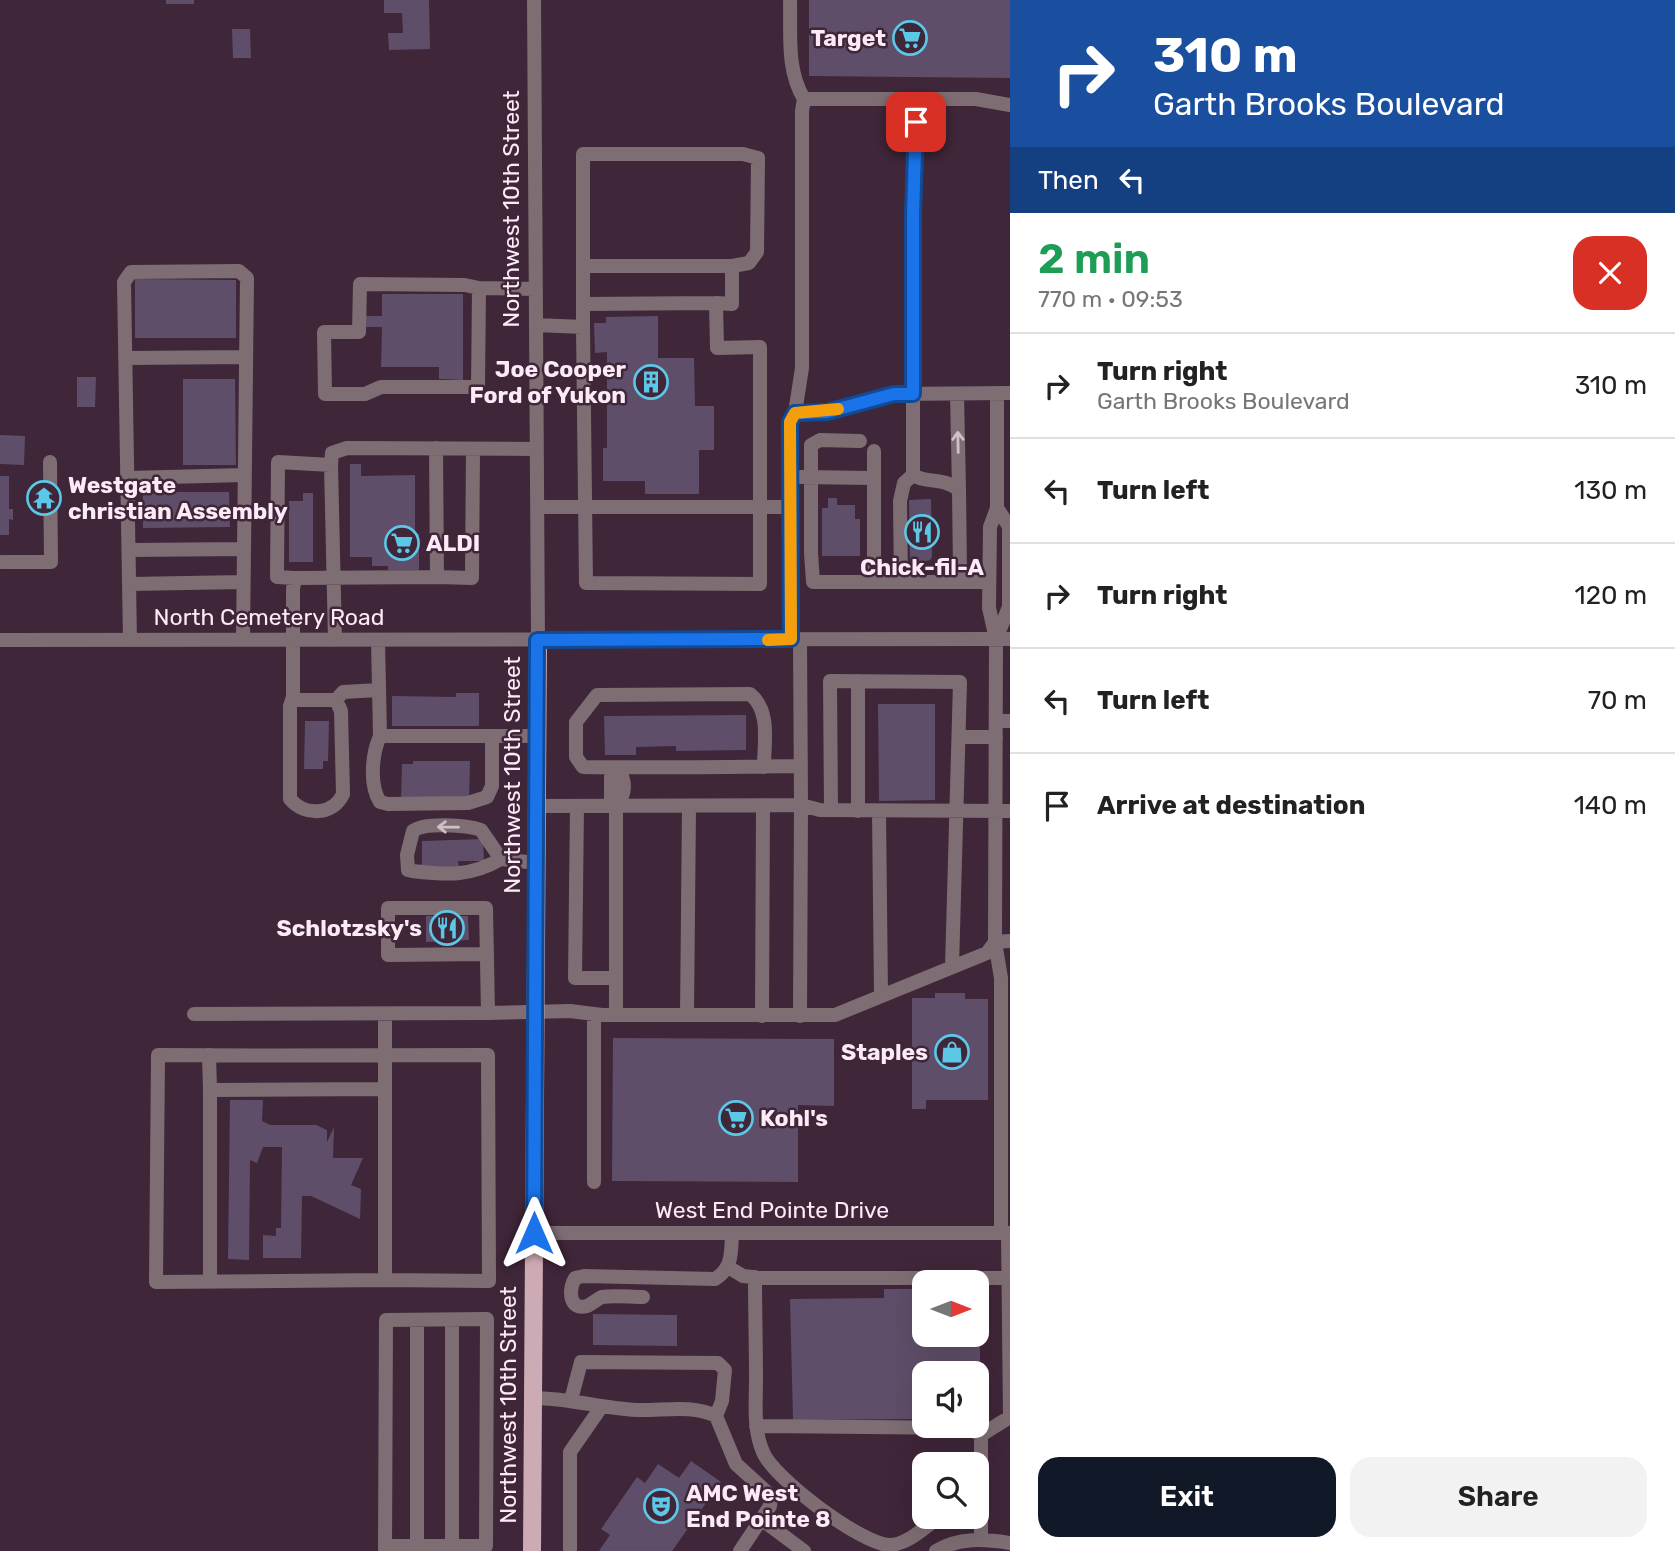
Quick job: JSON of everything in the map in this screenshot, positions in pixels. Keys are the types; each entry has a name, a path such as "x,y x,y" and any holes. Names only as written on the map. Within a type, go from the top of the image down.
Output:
{"main road":[{"name":"Northwest 10th Street","path":"532,1551 537,640"}],"street":[{"name":"Northwest 10th Street","path":"534,0 537,640"},
{"path":"790,0 791,62 794,83 804,99 802,368 795,413 790,422 791,553 801,766 800,1016"},
{"path":"804,99 976,99 1010,105"},
{"path":"901,580 900,501 904,483 913,475 912,228 916,99"},
{"path":"583,265 732,266 749,263 757,252 758,158 743,154 583,154 583,265 583,327 586,583 760,584 760,347 717,348 716,303"},
{"path":"583,304 732,304 732,266"},
{"path":"130,640 124,282 131,271 239,271 247,278 243,640"},
{"path":"479,288 478,387 381,387 365,394 325,394 324,332 359,332 360,284 536,289"},
{"path":"536,325 583,327"},
{"path":"126,358 246,357"},
{"path":"795,413 827,412 894,394 1003,393 997,508 990,527 989,582 989,608 1003,639"},
{"path":"957,394 960,572 964,581"},
{"path":"860,441 820,440 811,445 813,582 989,582"},
{"path":"335,640 332,453 347,447 536,449"},
{"path":"436,448 437,578"},
{"path":"331,465 278,462 277,577 472,578 473,449"},
{"path":"874,451 874,581"},
{"path":"1,562 51,562 50,462"},
{"path":"128,478 244,475"},
{"path":"913,475 918,479 948,481 959,490"},
{"path":"791,477 873,478"},
{"path":"537,507 791,507"},
{"path":"989,1430 1010,1417 1001,978 995,942 1003,811 996,737 1003,721 1003,639 1009,607 1010,544 1009,526 997,508"},
{"path":"129,550 244,549"},
{"path":"791,553 811,553"},
{"path":"295,578 290,706 290,799 303,809 331,810 339,804 343,794 343,718 336,700"},
{"path":"130,584 243,582"},
{"name":"North Cemetery Road","path":"0,640 1003,639"},
{"path":"379,640 380,736 374,750 375,792 380,802 468,803 487,797 492,786 492,736"},
{"path":"831,810 830,681 960,682 952,967"},
{"path":"858,681 858,811"},
{"path":"292,700 336,700 343,692 379,690"},
{"path":"764,767 764,717 761,703 750,694 597,695 576,722 576,757 583,767 618,768 764,767 801,766"},
{"path":"380,736 537,736"},
{"path":"959,737 996,737"},
{"path":"616,1015 616,806 611,798 611,777 618,768"},
{"path":"536,806 801,805 858,811 1003,811"},
{"path":"577,806 575,978 616,978"},
{"path":"687,1015 689,806"},
{"path":"761,1016 763,806"},
{"path":"879,811 881,996"},
{"path":"501,859 481,830 474,827 427,826 413,831 406,861 408,870 412,871 467,873 482,870 501,859 536,863"},
{"path":"487,954 388,954 388,908 486,908 487,954 488,1013"},
{"path":"995,942 1010,941"},
{"path":"194,1014 835,1015 987,953 995,942"},
{"path":"385,1014 385,1279"},
{"path":"594,1014 594,1182"},
{"path":"158,1055 209,1055 488,1055 489,1280 156,1282 158,1055"},
{"path":"209,1055 210,1281"},
{"path":"210,1090 385,1089"},
{"name":"West End Pointe Drive","path":"534,1233 1006,1233"},
{"path":"643,1297 602,1297 586,1306 578,1306 573,1303 570,1293 575,1279 584,1276 715,1279 731,1262 732,1233"},
{"path":"728,1267 743,1276 755,1278 1009,1278"},
{"path":"755,1278 756,1426 763,1453 776,1471 813,1504 874,1542 891,1545 904,1541 922,1529"},
{"path":"487,1319 486,1546 385,1548 386,1320 417,1320 487,1319"},
{"path":"417,1320 417,1546"},
{"path":"452,1320 452,1546"},
{"path":"571,1400 581,1362 718,1363 725,1370 722,1401 716,1416"},
{"path":"533,1398 571,1400 636,1410 702,1409 716,1416 736,1464 771,1496 770,1506 740,1551"},
{"path":"570,1551 570,1452 602,1406"},
{"path":"756,1426 912,1427"},
{"path":"761,1520 804,1551"},
{"path":"980,1529 981,1539"},
{"path":"936,1551 947,1545 981,1539 1010,1543"}],"building":[{"path":"166,0 194,0 194,4 166,4"},
{"path":"384,0 429,0 430,49 389,50 388,33 403,33 402,13 384,13"},
{"name":"Target","path":"809,0 1010,0 1010,78 809,76"},
{"path":"232,29 250,29 251,58 233,58"},
{"path":"135,279 236,280 236,338 135,338"},
{"path":"382,294 463,294 463,380 439,379 439,367 381,367 382,327 366,327 366,316 382,316"},
{"name":"Joe Cooper Ford of Yukon","path":"658,316 658,358 694,358 695,406 714,406 714,450 699,450 699,494 645,494 645,481 603,481 603,448 607,448 607,352 595,353 594,323 606,323 606,317"},
{"path":"77,377 96,377 95,407 77,407"},
{"path":"183,379 235,379 236,465 183,465"},
{"path":"0,435 25,436 24,465 0,464"},
{"path":"350,464 361,464 361,476 415,475 415,534 419,534 419,570 388,570 388,566 372,566 372,557 350,557"},
{"path":"0,476 9,476 9,509 13,509 13,520 9,519 9,535 0,535"},
{"path":"143,492 229,492 230,527 143,528"},
{"path":"303,493 313,493 313,562 289,562 289,501 303,501"},
{"path":"828,498 837,498 837,505 855,505 855,519 860,519 860,556 822,556 822,508 828,508"},
{"path":"931,499 932,557 918,563 918,566 910,566 909,500"},
{"path":"456,693 479,693 479,726 392,726 392,696 456,697"},
{"path":"878,704 935,704 935,800 879,801"},
{"path":"746,715 746,750 676,751 676,746 636,747 636,755 605,755 604,716"},
{"path":"305,721 329,721 328,761 323,761 323,769 304,769"},
{"path":"413,761 470,761 469,801 401,801 402,764 413,764"},
{"path":"483,839 484,861 458,861 459,867 422,868 422,841"},
{"name":"Schlotzsky's","path":"426,916 468,916 469,940 426,942"},
{"path":"935,993 965,993 965,999 988,999 988,1100 926,1100 926,1109 912,1109 912,998 935,998"},
{"path":"613,1038 834,1039 834,1106 798,1105 798,1182 612,1181"},
{"path":"230,1100 263,1100 262,1121 270,1125 316,1125 327,1130 327,1142 334,1127 333,1158 363,1158 351,1185 361,1189 360,1219 311,1196 302,1196 301,1258 263,1258 263,1235 276,1236 276,1228 281,1228 282,1147 263,1147 257,1163 250,1160 249,1260 228,1259"},
{"path":"884,1289 912,1289 912,1348 980,1348 980,1361 912,1361 912,1419 793,1420 790,1299 884,1298"},
{"path":"593,1314 677,1315 677,1346 593,1345"},
{"name":"AMC West End Pointe 8","path":"691,1461 721,1482 672,1551 599,1551 610,1535 601,1529 637,1477 645,1483 658,1464 679,1478"}],"slow traffic":[{"path":"768,640 791,639 790,422 795,413 838,409"}],"place":[{"name":"Target","path":"910,38"},
{"name":"Joe Cooper Ford of Yukon","path":"651,382"},
{"name":"Westgate christian Assembly","path":"44,498"},
{"name":"Chick-fil-A","path":"922,532"},
{"name":"ALDI","path":"402,543"},
{"name":"Schlotzsky's","path":"447,928"},
{"name":"Staples","path":"952,1052"},
{"name":"Kohl's","path":"736,1118"},
{"name":"AMC West End Pointe 8","path":"661,1506"}],"route":[{"path":"534,1233 537,640 791,639 790,422 795,413 827,412 894,394 913,394 916,122"}]}
